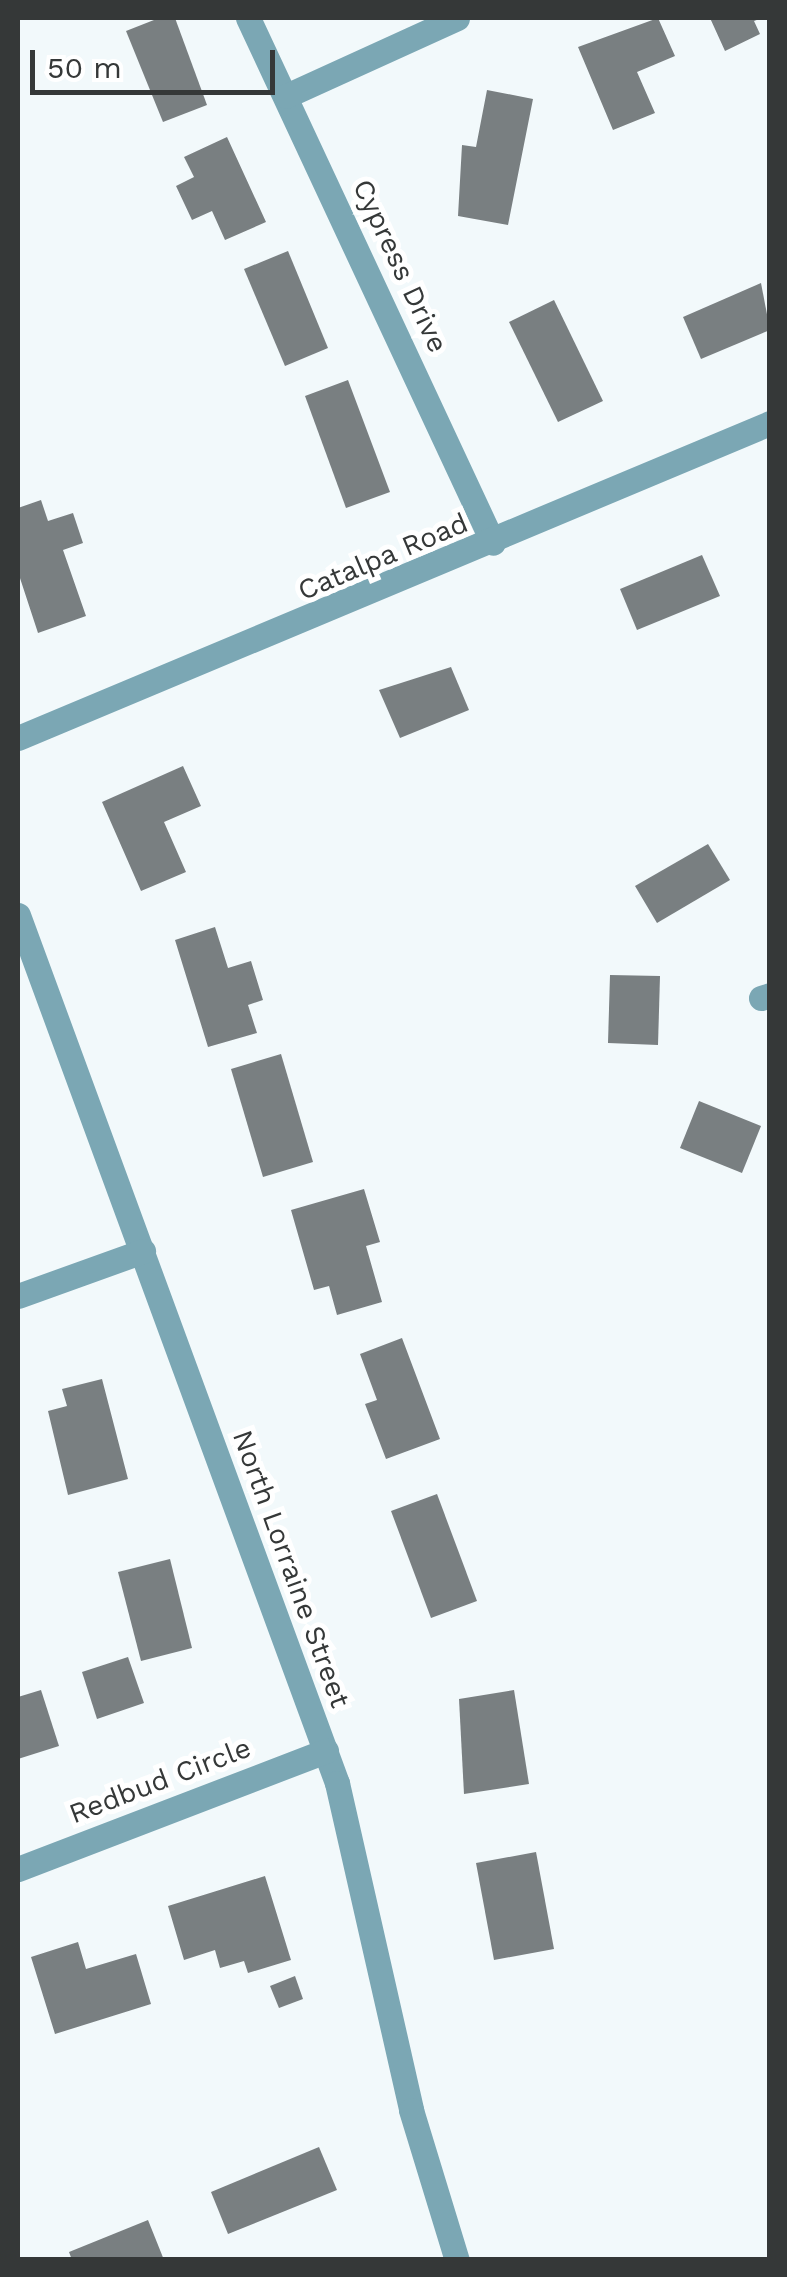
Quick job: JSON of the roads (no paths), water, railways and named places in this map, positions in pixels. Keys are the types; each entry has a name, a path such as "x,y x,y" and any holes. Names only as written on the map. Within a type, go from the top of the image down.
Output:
{"street":[{"name":"Cypress Drive","path":"248,18 493,543"},
{"path":"286,96 456,18"},
{"name":"Catalpa Road","path":"18,738 493,543 770,423"},
{"name":"North Lorraine Street","path":"18,915 326,1751 445,2256"},
{"path":"18,1296 143,1251"},
{"name":"Redbud Circle","path":"18,1869 326,1751"}]}
